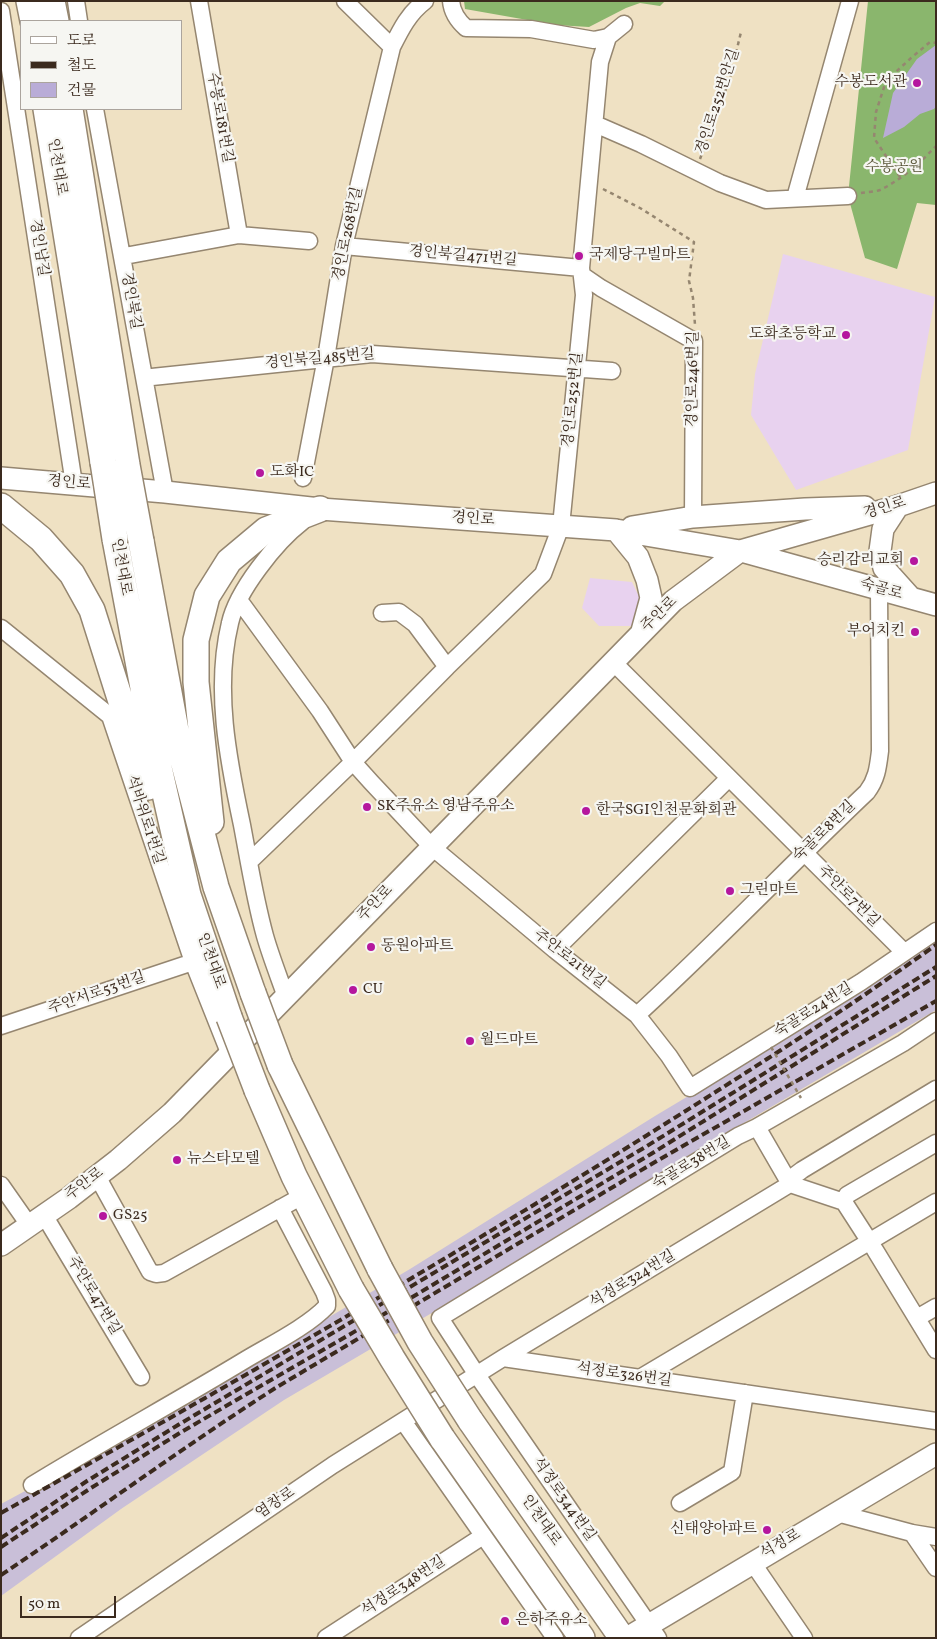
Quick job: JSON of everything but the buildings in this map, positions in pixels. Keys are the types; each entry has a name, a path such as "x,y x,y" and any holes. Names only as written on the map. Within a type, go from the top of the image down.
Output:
{"highway":[{"path":"29,1 32,20"},
{"path":"52,1 56,20"},
{"name":"인천대로","path":"46,110 115,463 141,541 178,741 216,887 280,1065 380,1269 420,1342 470,1420 620,1632"},
{"name":"인천대로","path":"70,110 115,463 115,539 153,741 188,895 229,1017 257,1090 304,1195"},
{"path":"1,506 41,539 72,574 92,610 155,809 188,895"},
{"path":"216,887 210,800 196,682 196,640 207,596 229,561 266,530 320,509"},
{"path":"304,1195 351,1289 442,1438 582,1638"}],"main road":[{"name":"경인로","path":"3,477 320,509 616,530 740,551 898,506 936,493"},
{"path":"641,633 651,598 647,580 638,557 616,530 693,517 805,509 898,506"},
{"path":"898,506 883,530 880,551 884,568 912,598"},
{"name":"숙골로","path":"740,551 936,605"},
{"name":"주안로","path":"1,1245 97,1176 172,1114 673,601 740,551"},
{"name":"석정로","path":"620,1632 653,1631 752,1562 936,1454"}],"street":[{"path":"76,1 79,20"},
{"name":"수봉로181번길","path":"199,1 239,235"},
{"path":"345,1 392,47"},
{"name":"경인로268번길","path":"302,478 326,358 344,246 392,47 405,20 425,1"},
{"path":"451,1 458,21 466,28 531,29 594,40 608,37 624,24"},
{"path":"795,198 850,1"},
{"name":"경인남길","path":"1,11 5,62 74,484"},
{"name":"경인로252번길","path":"249,862 543,574 562,526 584,295 581,271 600,62 608,37"},
{"name":"경인북길","path":"95,110 165,492"},
{"name":"경인로252번안길","path":"595,124 641,144 720,184 766,200 848,196"},
{"path":"130,255 239,235 309,241"},
{"name":"경인북길471번길","path":"344,246 581,271"},
{"path":"581,271 601,288 694,341"},
{"name":"경인로246번길","path":"693,517 694,341"},
{"name":"경인북길485번길","path":"152,377 372,354 612,371"},
{"path":"286,997 265,936 249,862 234,785 223,709 222,677 230,620 250,581 288,533 320,509"},
{"name":"숙골로8번길","path":"637,1015 680,976 874,783 878,770 880,751 879,589"},
{"name":"주안로21번길","path":"239,600 320,711 352,762 432,847 554,950 637,1015 669,1056 690,1088"},
{"path":"382,613 400,612 416,624 447,667"},
{"name":"석바위로1번길","path":"1,628 110,716 193,962 230,1054"},
{"name":"주안로7번길","path":"613,662 904,952"},
{"path":"554,950 729,778"},
{"name":"숙골로24번길","path":"690,1088 861,982 936,931"},
{"name":"주안서로53번길","path":"1,1026 193,962"},
{"name":"숙골로38번길","path":"451,1310 738,1136 903,1043 936,1021"},
{"name":"석정로324번길","path":"477,1375 790,1184 794,1176 802,1170 936,1089"},
{"path":"757,1127 790,1184 844,1202 936,1350"},
{"path":"844,1202 846,1195 936,1143"},
{"path":"97,1176 150,1272 156,1274 164,1273 304,1195"},
{"name":"주안로47번길","path":"1,1185 37,1220 141,1376"},
{"path":"640,1378 936,1202"},
{"path":"32,1485 105,1440 200,1387 310,1321 327,1306 324,1292 280,1208"},
{"path":"917,1318 936,1307"},
{"name":"석정로344번길","path":"451,1310 440,1318 653,1631"},
{"name":"석정로326번길","path":"503,1358 936,1421"},
{"name":"염창로","path":"79,1638 333,1465 477,1375"},
{"path":"680,1502 732,1472 745,1393"},
{"path":"403,1421 555,1638"},
{"path":"837,1513 912,1534 936,1537"},
{"path":"912,1534 936,1568"},
{"name":"석정로348번길","path":"326,1638 483,1536"},
{"path":"752,1562 804,1638"}],"path":[{"name":"경인로252번안길","path":"696,171 712,122 730,78 741,32"},
{"path":"900,177 874,138 876,112 886,81 930,42 936,43"},
{"path":"848,196 879,190 921,162 936,146"},
{"name":"경인로246번길","path":"590,181 640,208 694,242 689,281 693,298 696,332 694,341"},
{"path":"771,1047 801,1098"}],"shaded area":[{"name":"도화초등학교","path":"783,254 935,297 908,450 796,490 751,415 755,374"},
{"path":"590,578 632,582 644,607 636,626 599,626 582,608"},
{"path":"936,935 936,1010 681,1160 515,1264 284,1400 121,1509 1,1596 1,1504 151,1423 410,1269 655,1116 772,1046"}],"green space":[{"path":"464,1 665,1 660,6 640,3 589,27 556,25 465,9"},
{"name":"수봉공원","path":"868,1 936,1 936,205 917,203 897,269 865,258 848,196"}],"railway":[{"path":"1,1513 315,1335 522,1212 841,1011 936,945"},
{"path":"1,1538 87,1481 178,1425 647,1146 936,967"},
{"path":"1,1547 183,1431 359,1329 651,1154 936,976"},
{"path":"1,1575 277,1387 655,1162 936,1001"}],"place":[{"name":"수봉도서관","path":"917,83"},
{"name":"국제당구빌마트","path":"579,256"},
{"name":"도화초등학교","path":"846,335"},
{"name":"도화IC","path":"260,473"},
{"name":"승리감리교회","path":"914,561"},
{"name":"부어치킨","path":"915,632"},
{"name":"SK주유소 영남주유소","path":"367,807"},
{"name":"한국SGI인천문화회관","path":"586,811"},
{"name":"그린마트","path":"730,891"},
{"name":"동원아파트","path":"371,947"},
{"name":"CU","path":"353,990"},
{"name":"월드마트","path":"470,1041"},
{"name":"뉴스타모텔","path":"177,1160"},
{"name":"GS25","path":"103,1216"},
{"name":"신태양아파트","path":"767,1530"},
{"name":"은하주유소","path":"505,1621"}]}
